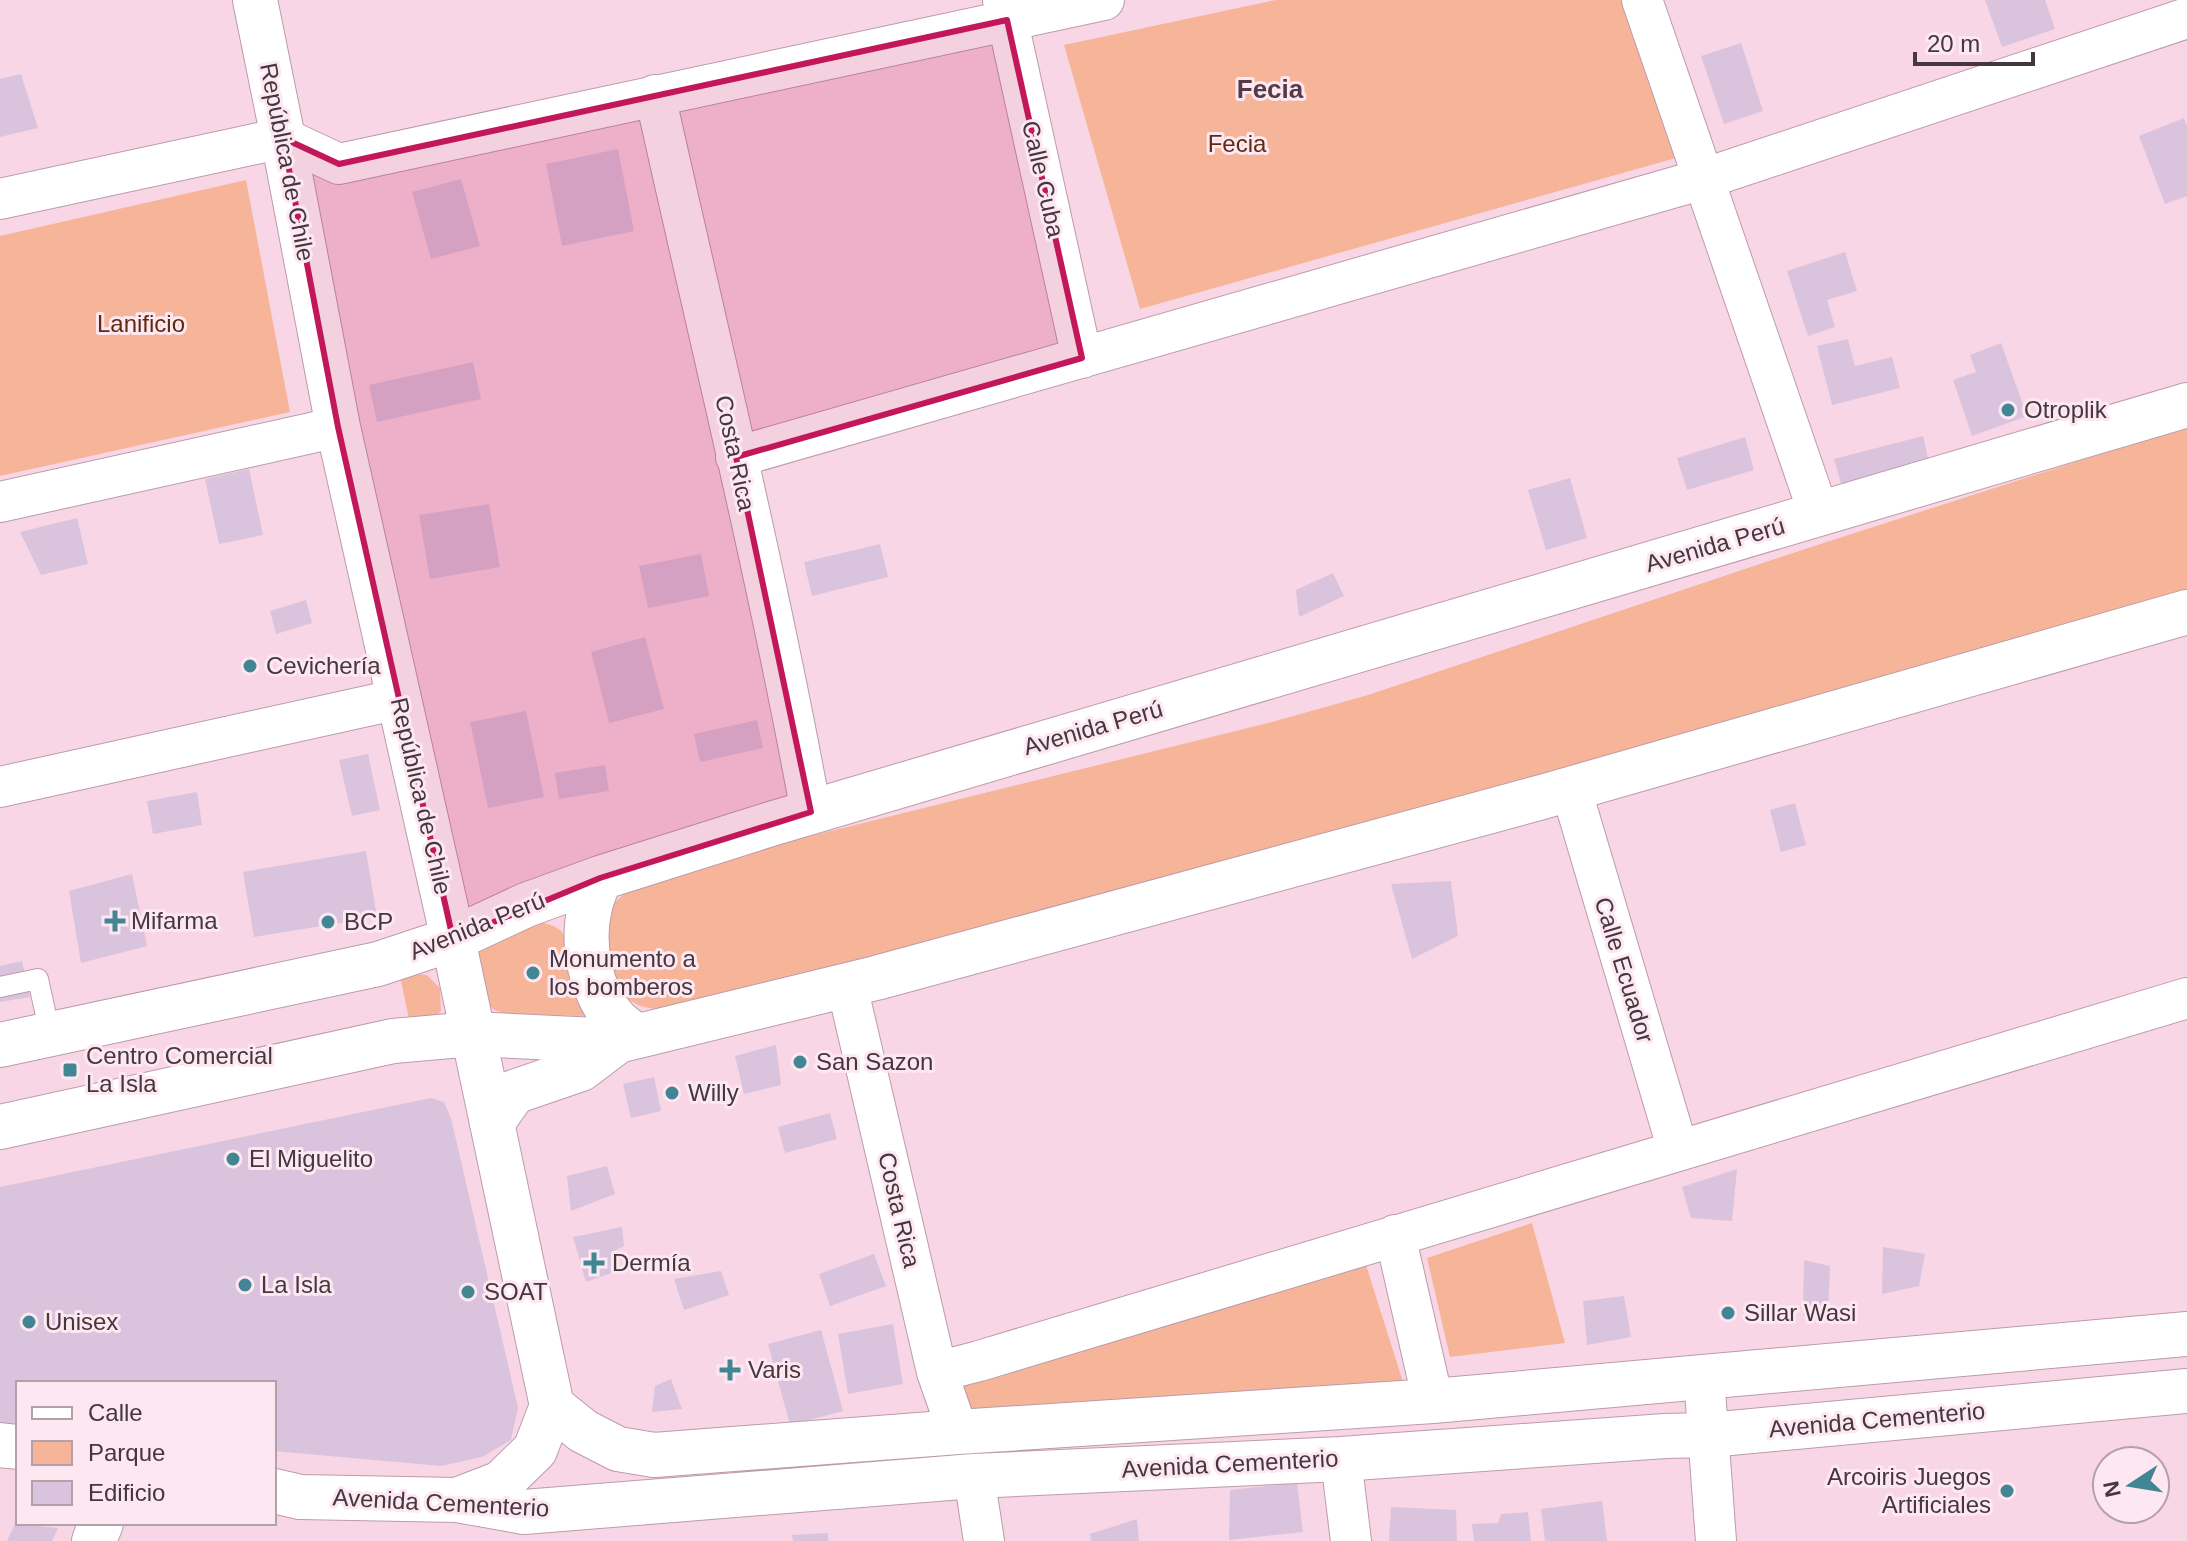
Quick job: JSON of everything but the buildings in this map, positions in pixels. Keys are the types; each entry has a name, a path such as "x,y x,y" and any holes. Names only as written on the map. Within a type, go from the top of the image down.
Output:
{"main road":[{"name":"República de Chile","path":"255,0 338,427 453,939 552,1406"},
{"name":"Avenida Perú","path":"0,1045 378,964 453,939 526,905 600,878 811,812 2187,405"},
{"path":"0,1127 393,1041 472,1034 627,1038 847,986 1571,789 2187,612"},
{"path":"600,878 590,906 586,936 590,966 600,994 627,1038"},
{"path":"492,1123 514,1092 581,1069 627,1038"},
{"name":"Avenida Cementerio","path":"552,1406 583,1431 618,1449 654,1455 1433,1401 2187,1334"},
{"name":"Avenida Cementerio","path":"276,1491 300,1497 457,1500 524,1512 974,1476 1341,1459 1709,1435 2187,1391"},
{"path":"457,1500 501,1483 535,1450 552,1406"}],"street":[{"path":"0,199 283,138 339,164 655,95 1005,10 1104,0"},
{"path":"1642,0 1819,514"},
{"name":"Calle Cuba","path":"1005,10 1082,358"},
{"path":"736,457 1703,179 2187,18"},
{"name":"Costa Rica","path":"655,95 811,812"},
{"path":"0,502 338,427"},
{"path":"0,787 399,699"},
{"name":"Calle Ecuador","path":"1571,789 1678,1150"},
{"name":"Costa Rica","path":"847,986 937,1372 958,1432"},
{"path":"937,1372 2187,998"},
{"path":"1395,1235 1433,1401"},
{"path":"1704,1377 1716,1541"},
{"path":"1341,1459 1351,1541"},
{"path":"974,1476 984,1541"}],"lane":[{"path":"0,987 38,979 50,1034"}],"highlighted area":[{"path":"1007,20 1082,358 736,457 811,812 600,878 453,939 338,427 283,138 339,164"}],"green space":[{"name":"Fecia","path":"1276,0 1627,0 1676,158 1140,309 1064,45"},
{"name":"Lanificio","path":"246,180 290,412 0,476 0,236"},
{"path":"2187,426 2187,595 1594,764 684,1009 644,1007 610,985 604,912 625,893 689,866 1272,722 1368,695"},
{"path":"532,922 552,926 567,939 590,1013 585,1016 507,1014 494,1010 483,998 476,956 478,946"},
{"path":"427,975 440,988 441,1011 436,1016 410,1024 400,976"},
{"path":"1532,1223 1565,1343 1450,1357 1427,1258"},
{"path":"1366,1265 1403,1382 967,1421 962,1384"}],"place":[{"name":"Otroplik","path":"2008,410"},
{"name":"Cevichería","path":"250,666"},
{"name":"Mifarma","path":"115,921"},
{"name":"BCP","path":"328,922"},
{"name":"Monumento a los bomberos","path":"533,973"},
{"name":"San Sazon","path":"800,1062"},
{"name":"Centro Comercial La Isla","path":"70,1070"},
{"name":"Willy","path":"672,1093"},
{"name":"El Miguelito","path":"233,1159"},
{"name":"Dermía","path":"594,1263"},
{"name":"La Isla","path":"245,1285"},
{"name":"SOAT","path":"468,1292"},
{"name":"Sillar Wasi","path":"1728,1313"},
{"name":"Unisex","path":"29,1322"},
{"name":"Varis","path":"730,1370"},
{"name":"Arcoiris Juegos Artificiales","path":"2007,1491"}],"district":[{"name":"Fecia","path":"1270,89"}]}
